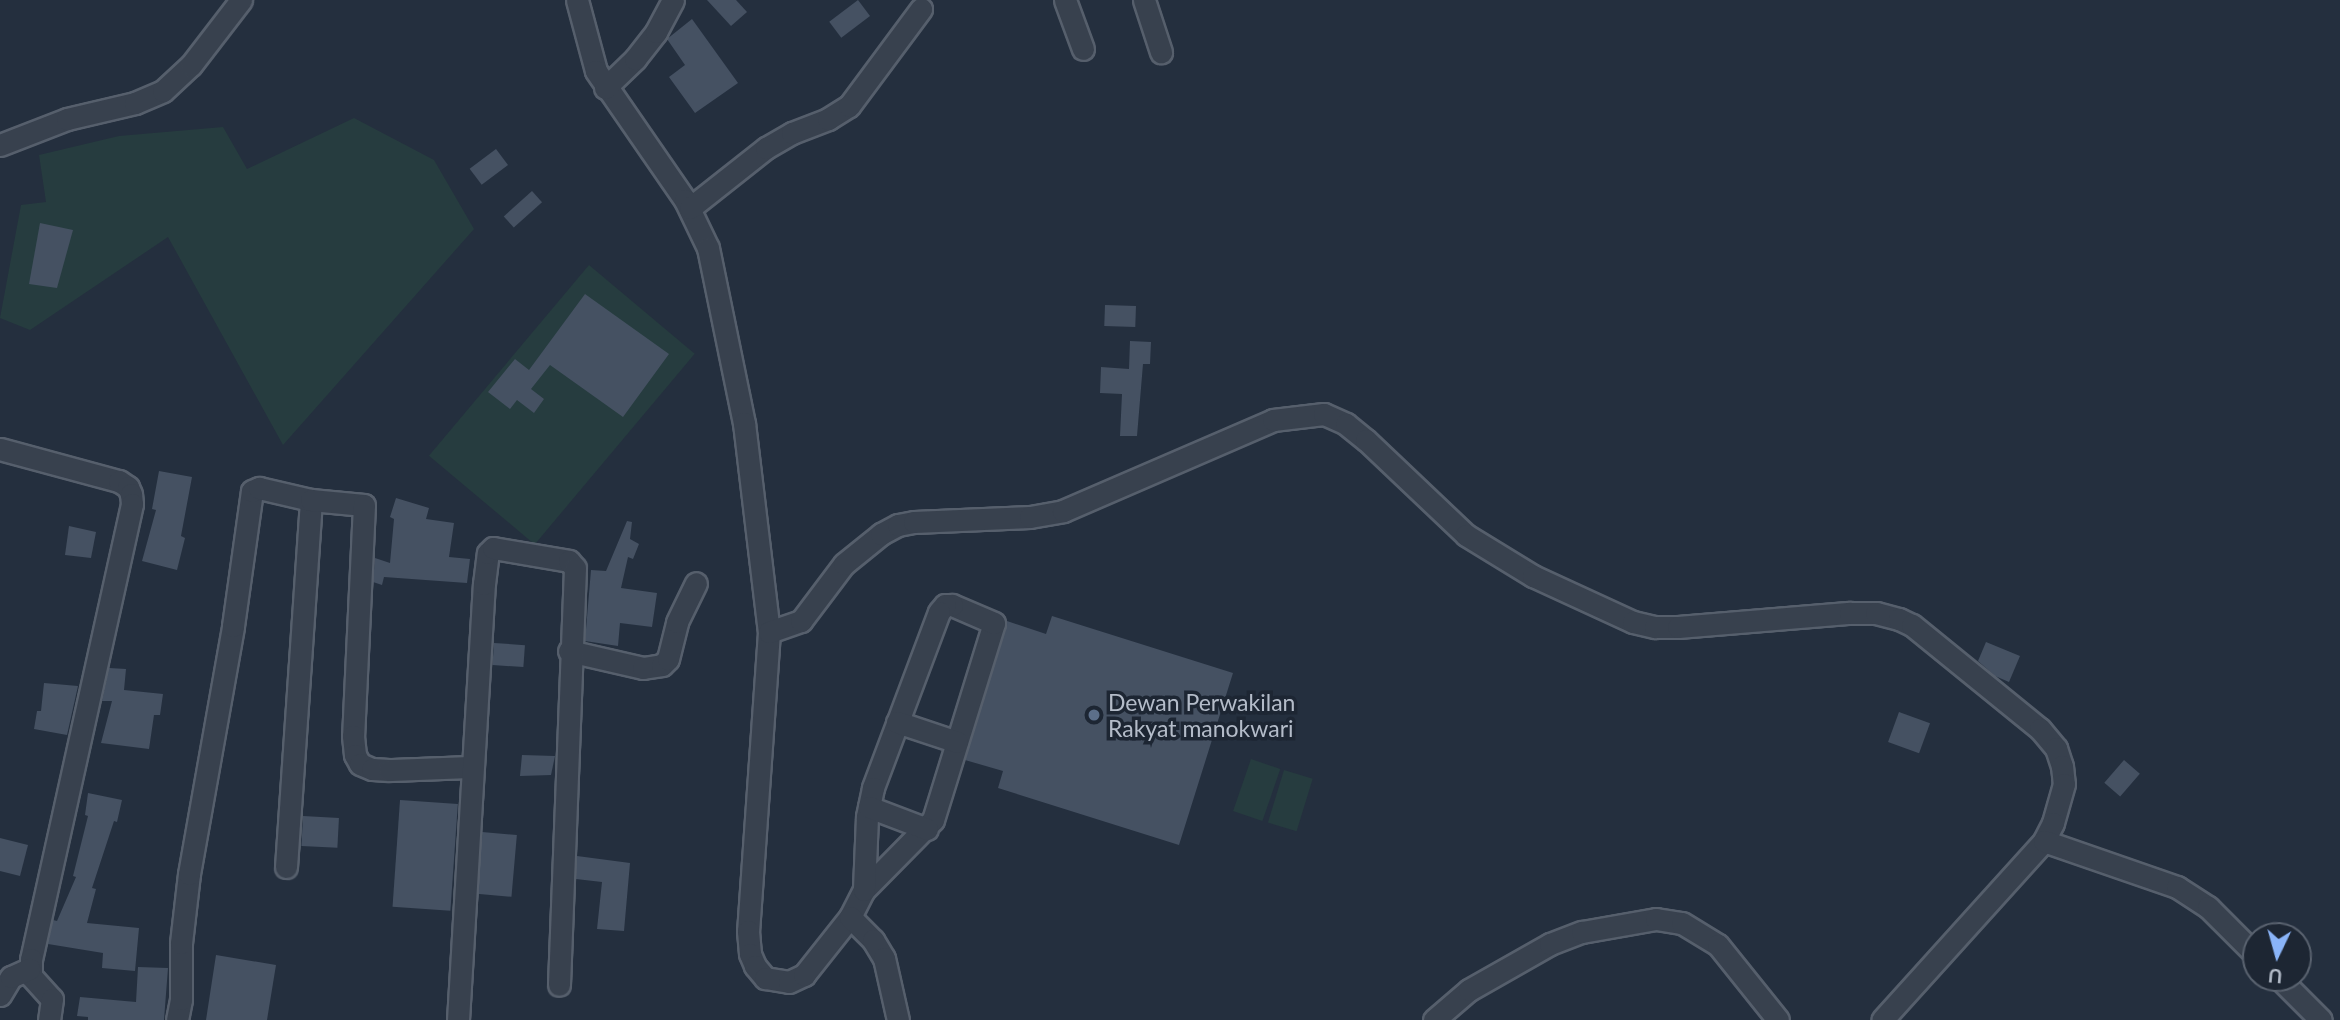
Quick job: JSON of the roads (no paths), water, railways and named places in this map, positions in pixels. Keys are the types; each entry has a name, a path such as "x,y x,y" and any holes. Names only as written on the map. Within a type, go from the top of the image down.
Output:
{"street":[{"path":"0,145 67,119 135,103 163,91 191,65 241,0"},
{"path":"577,0 592,61 605,88 690,208 713,265 753,475 769,632 748,931 755,966 772,981 796,980 810,969 850,918 864,890 927,829 938,808 994,626 992,621 960,607 945,605 939,612 897,722 869,807 864,890"},
{"path":"605,88 635,59 656,32 673,0"},
{"path":"1065,0 1083,49"},
{"path":"1144,0 1161,52"},
{"path":"690,208 766,148 828,119 849,106 920,9"},
{"path":"769,632 801,621 844,564 881,534 898,526 1030,517 1063,511 1273,421 1324,414 1346,424 1366,440 1466,535 1533,576 1633,622 1655,627 1678,627 1850,612 1876,613 1912,625 2040,729 2056,748 2064,784 2053,823 2044,841 1882,1020"},
{"path":"0,449 119,481 128,487 132,504 29,969 52,999 49,1020"},
{"path":"177,1020 190,874 233,626 250,493 259,488 311,500 359,503 365,508 353,736 355,755 360,764 372,769 389,770 472,767"},
{"path":"286,867 311,500"},
{"path":"458,1020 472,767 489,549 573,564 559,985"},
{"path":"569,651 643,668 662,665 668,659 681,612 696,583"},
{"path":"897,722 957,742"},
{"path":"869,807 927,829"},
{"path":"2044,841 2176,887 2208,907 2242,941"},
{"path":"850,918 873,940 884,958 898,1020"},
{"path":"1434,1020 1469,990 1550,944 1602,927 1656,919 1682,923 1718,945 1778,1020"},
{"path":"0,995 11,977 29,969"},
{"path":"2293,992 2321,1020"}],"place":[{"name":"Dewan Perwakilan Rakyat manokwari","path":"1094,715"}]}
